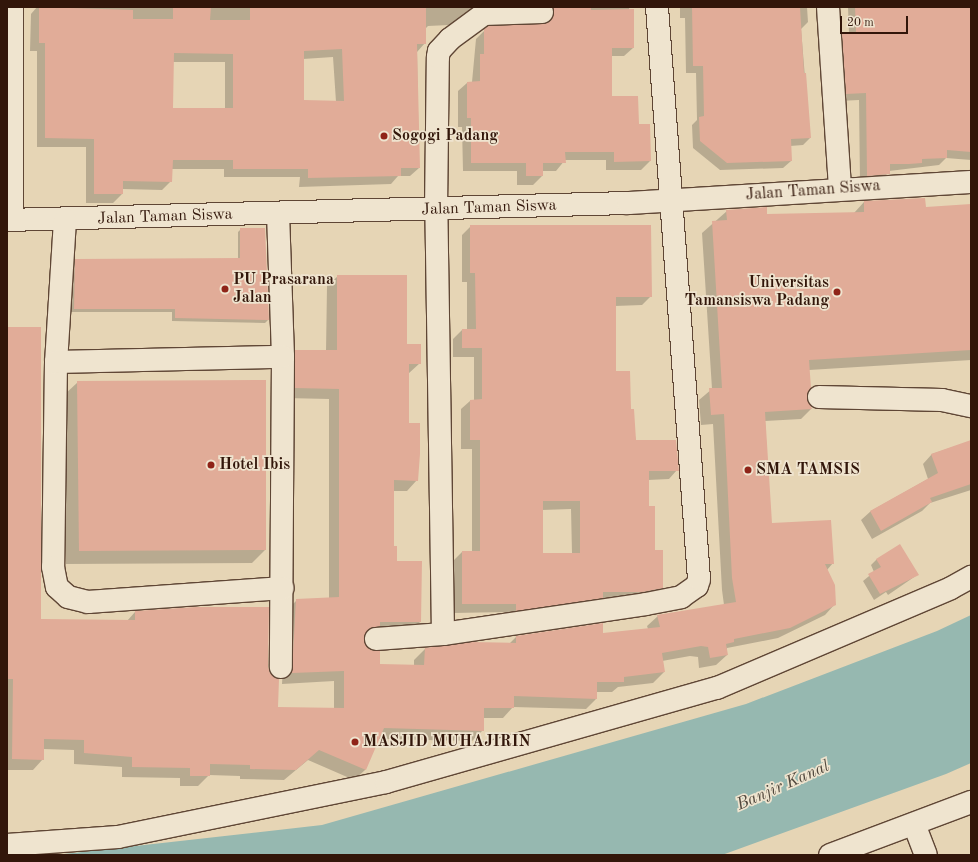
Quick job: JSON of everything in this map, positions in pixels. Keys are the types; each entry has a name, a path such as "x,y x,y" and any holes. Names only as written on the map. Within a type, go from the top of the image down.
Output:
{"street":[{"path":"9,220 12,7"},
{"path":"376,639 443,634 653,603 681,597 697,586 699,579 657,7"},
{"path":"828,7 840,189"},
{"path":"443,634 436,210 439,51 450,39 484,11 542,12"},
{"name":"Jalan Taman Siswa","path":"9,220 65,220 278,213 436,210 671,201 840,189 971,182"},
{"path":"278,213 283,357 282,667"},
{"path":"65,220 56,362 53,567 58,587 68,596 88,602 282,588"},
{"path":"56,362 283,357"},
{"path":"819,396 942,400 971,406"},
{"path":"7,845 118,837 386,782 717,688 952,588 971,577"},
{"path":"830,855 971,802"},
{"path":"914,824 926,855"}],"water":[{"name":"Banjir Kanal","path":"971,615 971,763 946,774 722,855 55,855 322,825 746,704 937,631"}],"building":[{"path":"39,7 133,10 133,19 173,19 173,7 211,7 210,20 250,20 250,7 426,7 426,44 417,44 420,168 401,168 401,176 308,178 308,169 233,169 233,160 173,160 172,182 123,181 123,194 94,194 94,139 45,138 45,43 39,43","holes":["342,49 344,101 304,100 304,51","174,53 233,54 233,108 173,108"]},
{"path":"553,7 591,7 591,10 634,9 634,48 612,48 612,96 638,96 639,124 650,124 651,161 614,162 614,152 565,152 566,163 543,163 543,176 526,176 526,163 471,163 471,118 467,118 467,82 480,81 480,54 484,54 484,29 488,26 548,23 553,18"},
{"path":"692,7 800,7 804,73 806,73 811,138 791,139 792,161 727,163 700,141 699,117 704,116 703,66 693,66"},
{"path":"855,7 971,7 971,152 947,150 947,158 922,159 922,163 890,164 890,174 867,176 866,93 846,94 842,33 856,32"},
{"path":"925,198 926,207 971,204 971,350 809,360 811,388 807,397 812,409 765,412 772,523 831,520 834,564 825,564 835,585 836,605 790,628 734,639 734,642 726,644 728,655 710,658 708,647 701,646 662,653 665,672 624,677 624,682 597,682 597,699 514,696 514,708 484,708 484,731 384,728 366,770 319,750 296,770 250,769 250,765 210,764 210,776 190,776 190,768 132,767 132,757 84,753 84,740 44,739 44,760 12,759 13,679 7,679 7,327 41,327 41,619 135,620 135,611 196,607 269,607 268,667 270,673 279,679 278,707 344,708 344,671 292,673 296,599 339,597 339,389 295,388 295,350 337,350 337,275 407,275 407,344 421,344 421,364 409,364 409,423 420,423 420,454 418,481 394,480 394,546 397,546 397,561 422,561 421,622 380,622 380,626 369,629 364,640 370,650 380,651 380,664 424,665 425,648 471,642 516,643 516,636 603,623 603,633 660,627 657,615 736,602 732,578 724,414 711,415 709,388 722,388 712,221 727,220 726,210 767,207 767,214 864,212 864,201"},
{"path":"470,225 651,225 652,297 616,297 616,371 630,371 631,409 634,409 636,440 676,440 679,471 649,471 649,506 655,506 655,550 663,550 663,588 642,592 603,592 603,598 516,611 516,604 462,604 462,551 480,551 480,440 470,440 470,400 482,399 482,348 462,348 462,329 476,329 475,273 470,273","holes":["543,501 580,501 580,553 543,553"]},
{"path":"240,228 265,228 269,320 175,318 175,309 74,309 75,259 240,258"},
{"path":"266,380 266,550 79,551 77,381"},
{"path":"971,440 971,484 930,498 932,502 881,531 870,511 938,473 931,454"},
{"path":"900,544 919,575 880,594 868,574 881,567 876,559"}],"place":[{"name":"Sogogi Padang","path":"384,136"},
{"name":"PU Prasarana Jalan","path":"225,289"},
{"name":"Universitas Tamansiswa Padang","path":"837,292"},
{"name":"Hotel Ibis","path":"211,465"},
{"name":"SMA TAMSIS","path":"748,470"},
{"name":"MASJID MUHAJIRIN","path":"355,742"}]}
